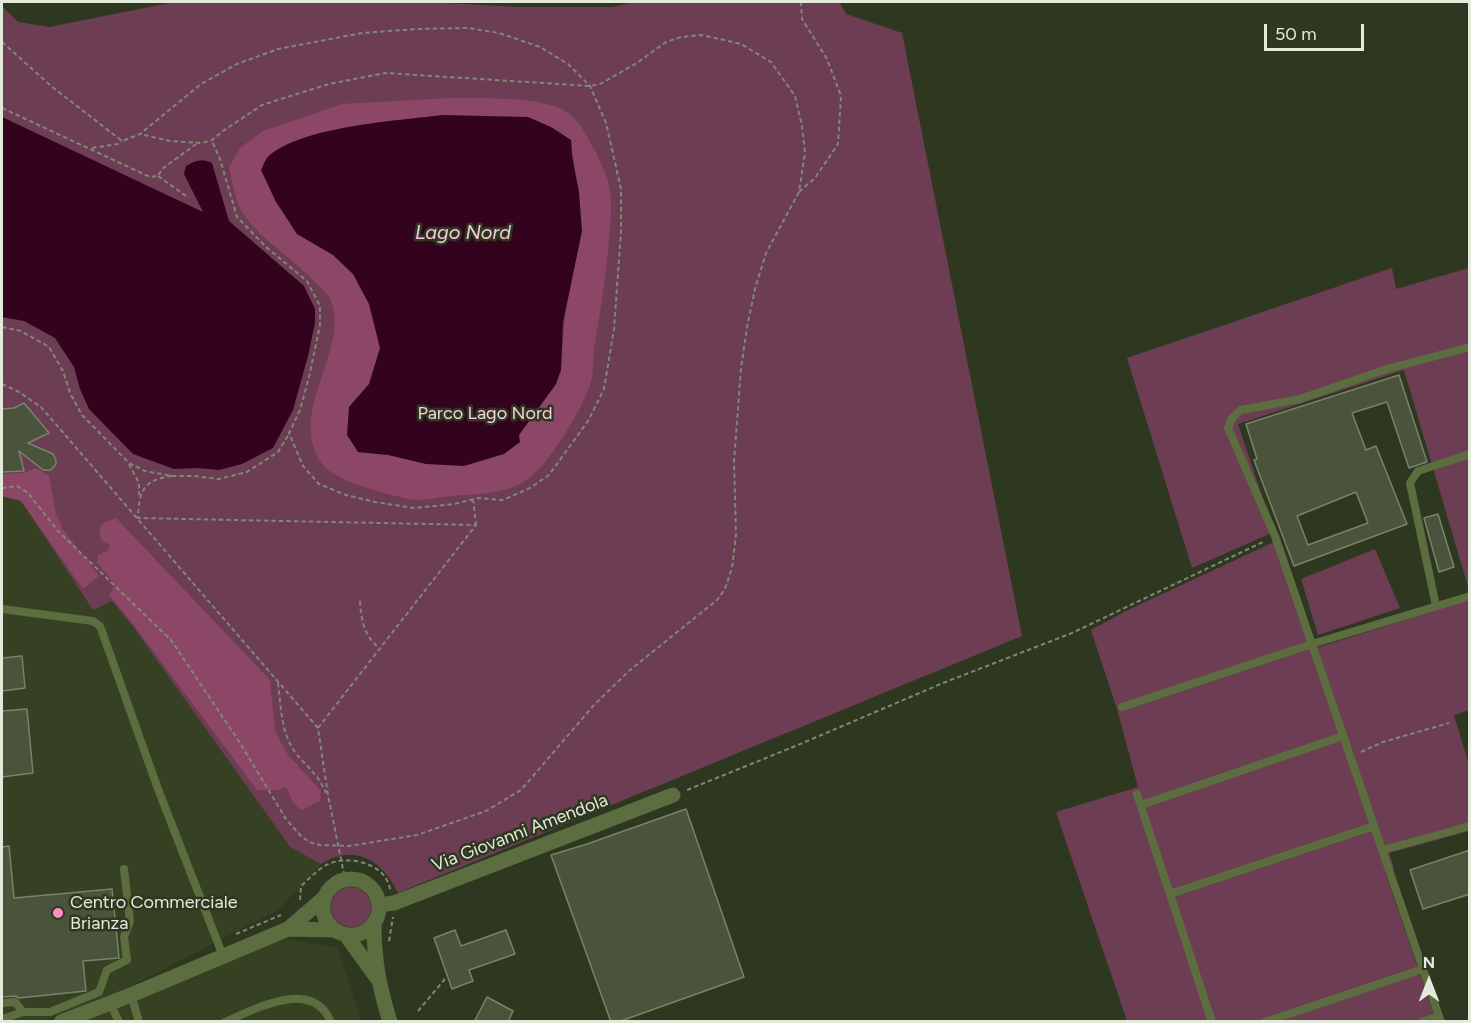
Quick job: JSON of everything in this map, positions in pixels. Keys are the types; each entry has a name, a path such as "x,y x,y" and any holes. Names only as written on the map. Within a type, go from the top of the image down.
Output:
{"street":[{"name":"Via Giovanni Amendola","path":"387,904 673,795"},
{"path":"61,1022 131,995 220,950 292,920 324,898 333,885 345,879 358,879 368,884 387,904 374,923 367,930 358,934 292,920"},
{"path":"324,898 322,908 324,917 340,932 377,978"},
{"path":"374,923 377,978 388,1021"}],"lane":[{"path":"1422,1022 1440,1018 1275,536 1228,428 1232,417 1241,410 1300,399 1388,369 1470,347"},
{"path":"1436,606 1410,483 1418,471 1470,454"},
{"path":"1122,707 1312,644 1470,596"},
{"path":"2,609 93,621 100,626 158,789 220,950"},
{"path":"1141,805 1343,736"},
{"path":"1137,794 1212,1022"},
{"path":"1170,894 1374,826"},
{"path":"1383,850 1470,826"},
{"path":"2,1019 23,1012 50,1012 99,992 107,970 127,960 124,937 130,921 124,869"},
{"path":"1265,1022 1423,969"},
{"path":"131,995 139,1022"},
{"path":"225,1022 292,998 308,999 320,1004 331,1022"},
{"path":"2,1003 15,1002 23,1012"},
{"path":"110,1003 119,1022"}],"path":[{"path":"799,192 815,178 838,144 841,96 827,59 802,19 801,2"},
{"path":"92,148 118,144 140,134 201,84 237,64 278,49 320,39 362,33 469,28 499,33 540,47 568,64 590,86 606,123 621,189 621,232 614,329 604,389 588,421 549,475 509,498 472,499 454,504 414,508 375,502 346,495 319,484 303,466 290,433"},
{"path":"2,488 17,486 28,493 58,531 171,640 240,742 286,819 309,842 320,845 337,846 417,835 486,811 521,790 594,705 630,670 717,600 725,589 732,568 736,535 734,462 741,368 747,327 766,253 799,192 805,153 795,96 771,62 741,44 702,35 681,37 666,42 600,84 590,86 385,73 329,84 262,105 223,130 212,140 197,143 170,141 140,134"},
{"path":"2,42 51,86 122,141"},
{"path":"2,108 150,177 158,176 186,196"},
{"path":"139,498 147,485 160,478 194,476 219,479 247,472 278,452 290,433 300,410 320,325 320,306 307,281 267,248 237,217 212,140"},
{"path":"158,176 162,168 197,143"},
{"path":"2,327 21,331 48,347 63,371 70,393 82,415 129,463 139,483 138,518"},
{"path":"2,384 41,407 318,728 337,846 345,879"},
{"path":"129,463 145,471 172,476"},
{"path":"318,728 476,525 472,499"},
{"path":"138,518 476,525"},
{"path":"673,795 798,746 874,711 1072,633 1275,536"},
{"path":"360,601 363,626 380,649"},
{"path":"278,681 285,730 294,751 320,777 328,795"},
{"path":"1350,758 1383,742 1449,723"},
{"path":"220,950 292,920 301,898 301,886 324,866 340,861 354,861 378,871 385,878 393,894 387,904 388,946"},
{"path":"418,1011 445,979"}],"shaded area":[{"path":"450,98 510,99 543,103 557,107 574,118 600,161 610,188 611,218 605,279 594,347 592,380 580,408 555,449 537,471 519,484 490,493 414,500 356,484 336,475 322,464 313,444 311,423 314,403 333,341 335,320 331,301 322,288 260,234 246,218 237,200 229,167 240,148 263,131 342,104","holes":["571,140 575,170 561,370 556,384 519,435 388,455 358,452 349,407 369,384 380,348 369,304 353,274 333,255 297,234"]},
{"path":"36,468 49,476 56,514 64,531 99,576 83,589 21,501 2,496 2,474 24,473"},
{"name":"Centro Commerciale Brianza","path":"2,496 21,501 93,609 112,600 290,847 321,864 279,909 114,995 42,1021 2,1022"},
{"path":"116,518 270,680 275,731 288,755 321,791 320,801 301,810 294,804 286,787 277,790 257,790 109,595 115,584 97,563 98,555 107,551 110,545 102,541 99,530 103,523"},
{"path":"284,939 337,947 361,1021 78,1022 136,1000"}],"green space":[{"name":"Parco Lago Nord","path":"174,2 426,2 519,7 612,7 636,2 839,2 846,14 902,33 1022,636 398,893 384,872 366,858 345,855 321,864 290,847 131,624 112,601 93,610 21,501 2,496 2,6 18,22 49,27"},
{"path":"1392,268 1396,289 1469,268 1469,590 1404,370 1238,424 1274,532 1192,568 1127,358"},
{"path":"1278,540 1316,648 1469,600 1469,710 1454,715 1469,765 1469,831 1389,853 1394,868 1385,872 1436,1021 1127,1021 1056,812 1138,787 1117,709 1091,630 1128,610"},
{"path":"1375,549 1400,608 1318,635 1301,579"},
{"path":"351,887 359,888 365,893 370,899 370,915 365,921 359,926 351,927 343,926 337,921 332,915 331,907 332,899 337,893 343,888"}],"water":[{"name":"Lago Nord","path":"443,115 528,117 551,127 571,140 582,231 563,323 561,370 556,384 519,435 520,442 504,454 464,466 426,464 388,455 358,452 347,435 349,407 369,384 380,348 369,304 353,274 333,255 297,234 276,202 261,170 271,154 307,137 353,126"},
{"path":"2,117 203,212 184,174 186,166 193,162 202,160 212,163 229,221 304,286 315,309 315,323 308,356 293,410 273,448 242,464 219,470 174,469 133,454 89,409 74,367 55,338 24,321 2,317"}],"building":[{"path":"1399,375 1427,462 1409,468 1387,402 1352,413 1366,450 1376,446 1407,524 1294,566 1254,460 1257,459 1246,424","holes":["1356,492 1368,523 1308,545 1297,516"]},
{"path":"24,403 49,433 28,443 53,454 56,464 51,470 43,470 19,451 24,471 2,472 2,409 14,408"},
{"path":"1438,514 1454,567 1439,572 1424,518"},
{"path":"22,656 25,688 2,691 2,658"},
{"path":"27,709 33,773 2,777 2,711"},
{"path":"686,809 744,977 618,1022 611,1022 551,855"},
{"name":"Centro Commerciale Brianza","path":"9,846 14,898 112,889 119,958 83,961 86,991 19,998 2,997 2,847"},
{"path":"1470,850 1470,894 1423,909 1410,870"},
{"path":"455,930 461,946 506,930 515,954 469,970 473,981 452,989 434,938"},
{"path":"487,997 513,1011 508,1022 474,1022"}],"place":[{"name":"Centro Commerciale Brianza","path":"58,913"}]}
